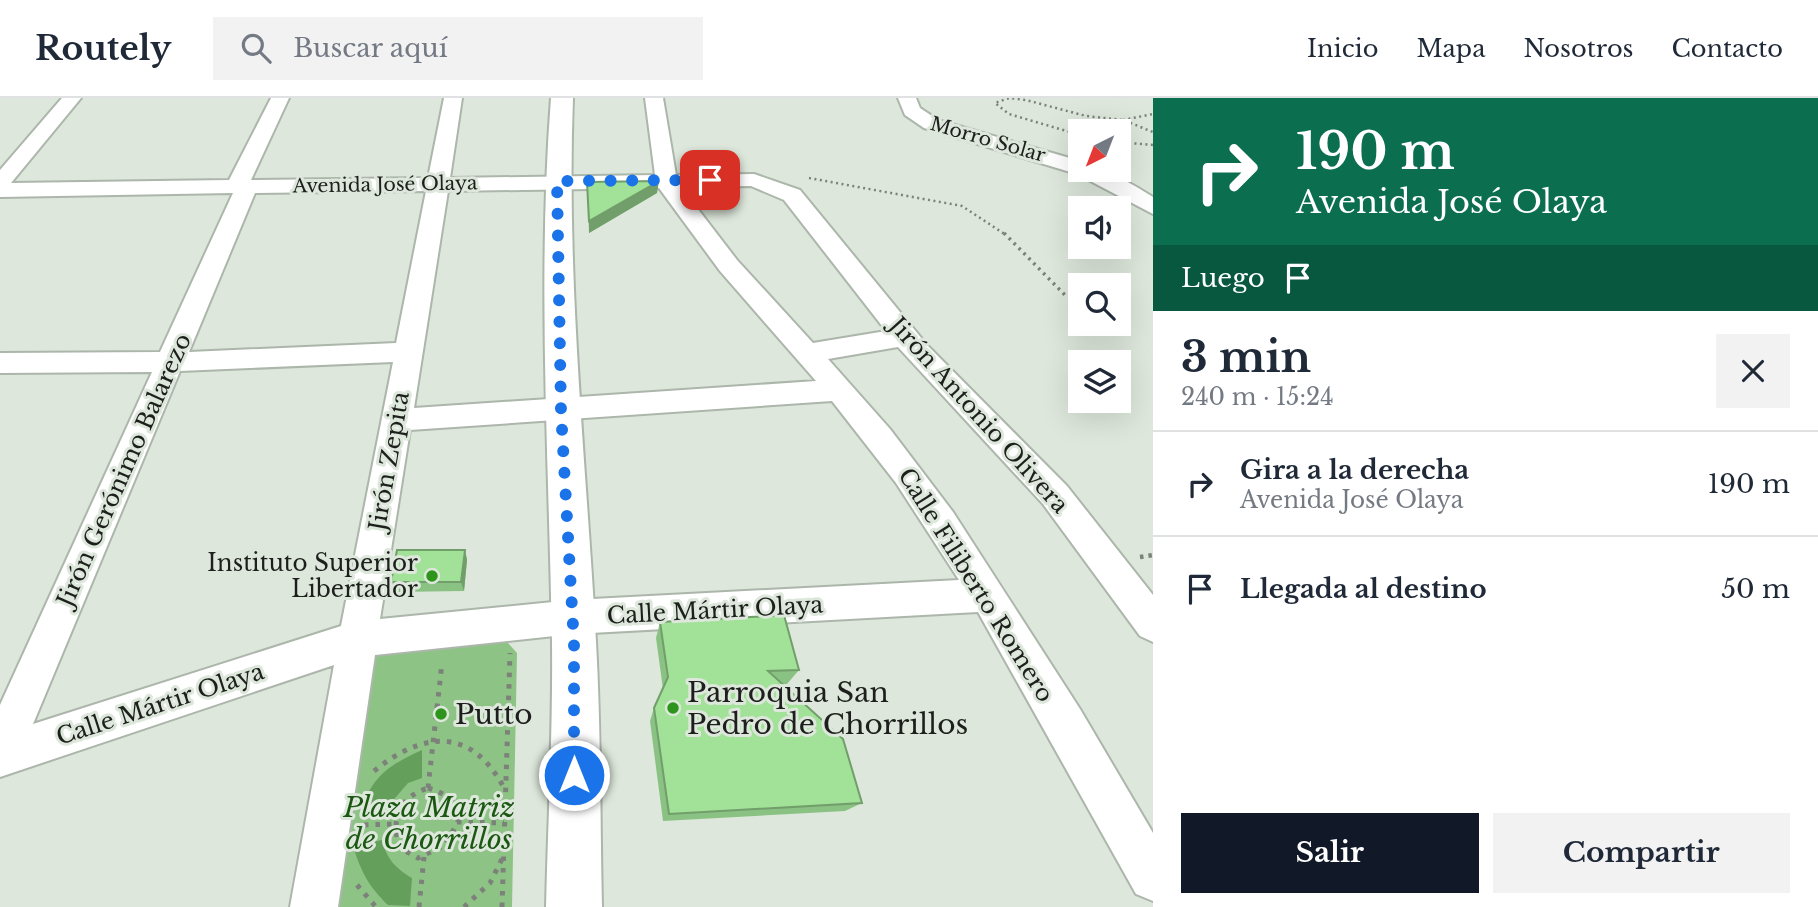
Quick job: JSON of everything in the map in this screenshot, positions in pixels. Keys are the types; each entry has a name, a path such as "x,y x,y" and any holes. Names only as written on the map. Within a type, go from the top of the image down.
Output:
{"main road":[{"path":"562,98 557,181 561,411 573,618 574,907"}],"street":[{"path":"0,183 72,98"},
{"name":"Jirón Gerónimo Balarezo","path":"0,755 172,362 280,98"},
{"name":"Jirón Zepita","path":"314,907 436,183 453,98"},
{"path":"654,98 666,181"},
{"name":"Morro Solar","path":"907,98 912,111 931,124 1068,164"},
{"name":"Avenida José Olaya","path":"0,190 557,181 754,180 769,184"},
{"name":"Calle Filiberto Romero","path":"666,181 685,213 842,390 907,474 988,595 1153,877"},
{"path":"1112,182 1153,207"},
{"name":"Jirón Antonio Olivera","path":"769,184 792,195 801,204 905,337 983,423 1055,495 1153,624"},
{"path":"809,353 905,337"},
{"path":"0,363 172,362 408,352"},
{"path":"396,420 842,390"},
{"name":"Calle Mártir Olaya","path":"0,755 358,639 573,618 988,595"}],"path":[{"path":"1068,131 1009,114 995,103 1017,98 1086,116 1114,119"},
{"path":"1128,119 1153,114"},
{"path":"1131,123 1153,132"},
{"path":"1131,143 1153,145"},
{"path":"769,184 782,175 820,179 970,209 1000,230 1065,295"},
{"path":"502,907 510,645"},
{"path":"428,788 443,661"},
{"path":"368,777 387,758 410,745 434,740 459,742 480,753 497,770 505,790"},
{"path":"428,788 447,794 454,802 457,822 454,836 447,845 439,852 418,858 400,848 394,824 401,805 408,796 428,788"},
{"path":"457,822 504,823"},
{"path":"350,826 394,824"},
{"path":"464,907 490,883 503,856"},
{"path":"419,907 424,857"}],"green space":[{"name":"Plaza Matriz de Chorrillos","path":"507,642 517,653 512,907 331,907 371,654 383,644"}],"shaded area":[{"path":"422,750 422,778 408,783 383,812 361,811 376,780 383,773"},
{"path":"382,840 392,862 412,878 410,906 388,905 366,878 359,864 353,846"}],"building":[{"path":"659,181 589,221 587,182"},
{"name":"Instituto Superior Libertador","path":"397,550 465,550 461,582 391,582"},
{"path":"784,615 799,670 768,671 843,739 862,803 669,814 654,708 668,677 660,622"}],"place":[{"name":"Instituto Superior Libertador","path":"432,576"},
{"name":"Parroquia San Pedro de Chorrillos","path":"673,708"},
{"name":"Putto","path":"441,714"}],"route":[{"path":"574,775 574,644 561,411 557,181 710,180"}]}
